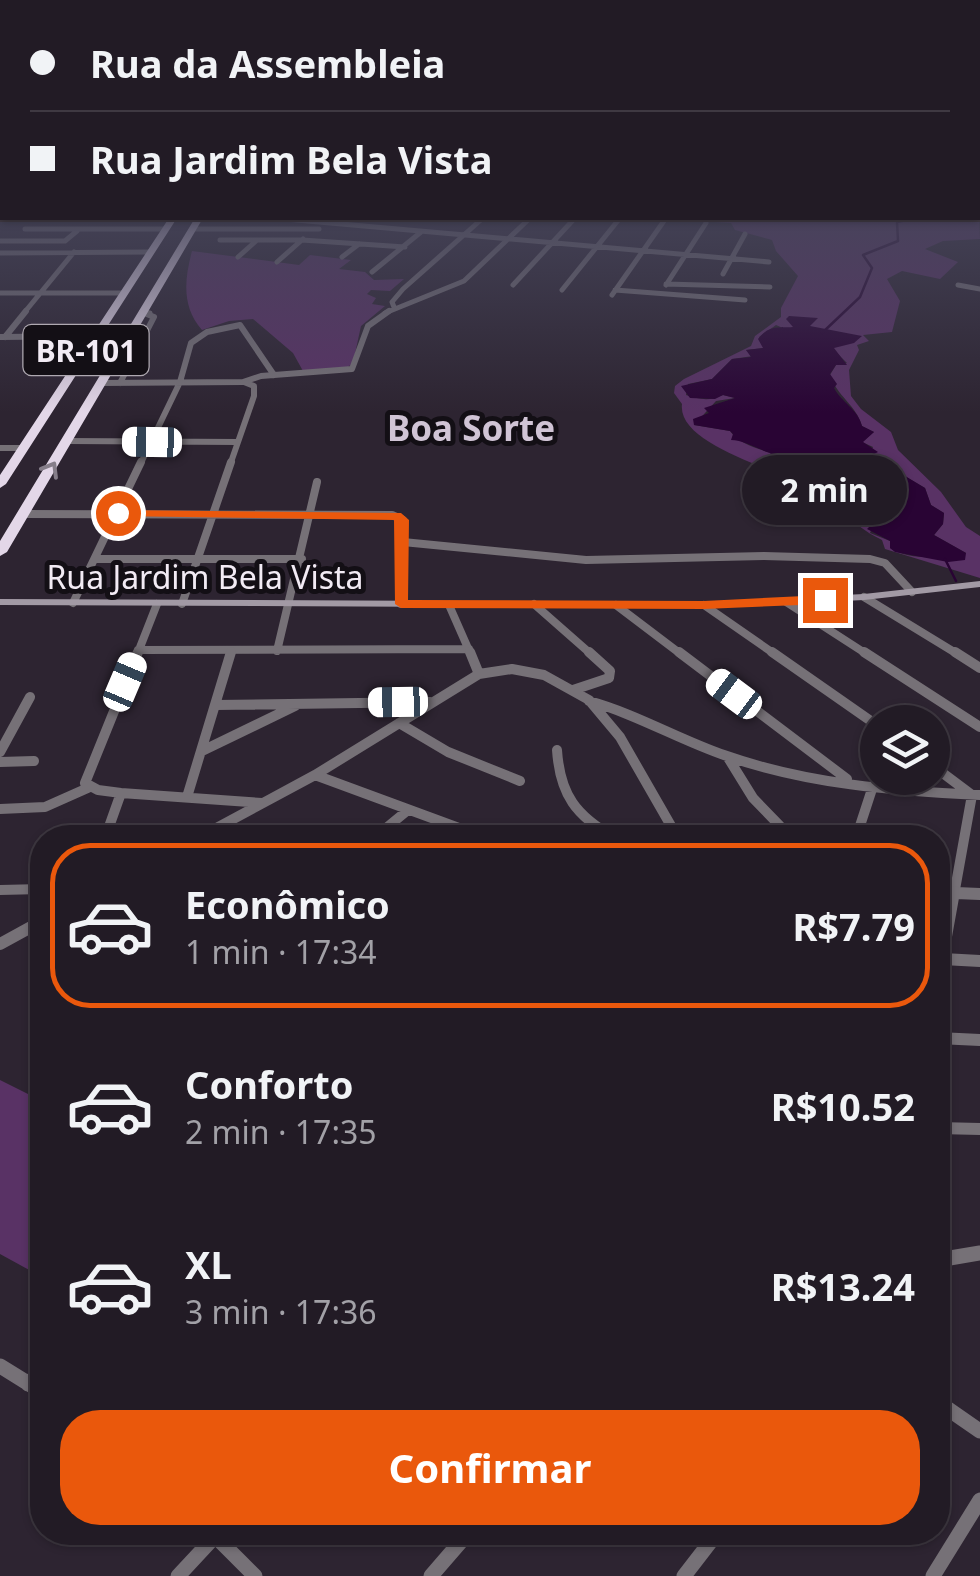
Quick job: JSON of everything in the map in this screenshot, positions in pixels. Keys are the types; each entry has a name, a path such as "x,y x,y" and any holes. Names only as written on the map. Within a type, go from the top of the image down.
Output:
{"highway":[{"name":"BR-101","path":"0,484 141,266"},
{"name":"BR-101","path":"0,552 170,266"},
{"path":"123,294 156,290"},
{"path":"123,294 136,298 145,307"}],"main road":[{"name":"Rua Jardim Bela Vista","path":"0,602 704,605 864,597 980,584"}],"street":[{"path":"2,337 64,266"},
{"path":"372,272 380,266"},
{"path":"394,306 394,298 429,266"},
{"path":"100,382 244,382 354,367 366,328 394,306 464,281 480,266"},
{"path":"513,286 532,266"},
{"path":"562,290 581,266"},
{"path":"631,266 614,292 745,300"},
{"path":"660,293 678,266"},
{"path":"723,274 727,266"},
{"path":"666,284 770,287"},
{"path":"958,286 980,289"},
{"path":"0,293 123,294"},
{"path":"120,382 154,318 145,307"},
{"path":"73,603 180,382 191,343 207,332 242,325 274,375"},
{"path":"2,337 95,336"},
{"path":"182,604 256,389 244,382"},
{"path":"67,441 238,442"},
{"path":"0,448 23,448"},
{"path":"277,651 302,559 317,482"},
{"path":"24,514 396,516 402,520 401,604"},
{"path":"403,542 586,560 764,556 870,559 886,564 912,592"},
{"path":"94,560 302,559"},
{"path":"864,597 980,668"},
{"path":"786,602 980,727"},
{"path":"90,788 84,777 158,604"},
{"path":"534,604 610,671 608,678 573,690"},
{"path":"449,605 479,674"},
{"path":"616,605 852,782"},
{"path":"704,605 860,713"},
{"path":"138,650 468,649"},
{"path":"188,798 231,652"},
{"path":"222,825 314,775 479,674 502,669 532,671 588,700 620,737 670,825"},
{"path":"0,752 30,698"},
{"path":"588,700 631,711 727,756 860,784"},
{"path":"216,705 430,702"},
{"path":"202,751 300,704"},
{"path":"400,723 448,752 520,781"},
{"path":"557,750 561,785 571,809 597,825"},
{"path":"727,756 753,798 779,825"},
{"path":"0,762 34,761"},
{"path":"314,775 450,825"},
{"path":"950,777 976,795"},
{"path":"0,809 45,807 90,788 121,794 262,803"},
{"path":"950,793 976,795"},
{"path":"110,825 121,794"},
{"path":"860,825 870,795"},
{"path":"950,925 976,795"},
{"path":"390,825 408,810"},
{"path":"0,890 30,889"},
{"path":"956,892 980,894"},
{"path":"0,944 30,928"},
{"path":"950,959 980,961"},
{"path":"950,1039 980,1040"},
{"path":"950,1129 980,1130"},
{"path":"950,1258 980,1253"},
{"path":"0,1366 30,1384"},
{"path":"950,1410 980,1431"},
{"path":"933,1576 980,1500"},
{"path":"178,1576 207,1545"},
{"path":"227,1545 255,1576"},
{"path":"431,1576 458,1545"},
{"path":"684,1576 708,1545"}],"shaded area":[{"path":"189,266 344,266 339,269 365,272 374,280 404,279 390,291 371,290 367,294 376,298 372,304 385,306 361,326 353,363 348,367 303,371 293,353 253,319 229,321 202,330 188,303"},
{"path":"789,266 954,266 940,279 902,271 887,279 900,301 892,332 863,335 869,341 857,345 859,350 849,370 851,396 891,432 898,450 941,492 966,527 980,536 980,578 885,549 882,540 871,534 809,489 709,442 684,418 675,386 751,346 755,336 781,317 781,308 798,276","holes":["776,325 834,350 847,363 836,365 830,375 862,426 874,432 862,442 873,447 870,454 891,460 888,466 925,488 931,505 944,513 943,524 934,535 966,553 927,557 897,552 890,548 890,541 870,533 874,523 861,511 822,489 820,479 774,469 771,453 742,442 730,431 694,425 716,401 735,398 691,397 686,395 688,384 712,379 732,359 753,356 746,350 764,348 759,337"]},
{"path":"818,318 810,326 862,336 854,343 834,348 847,365 836,365 830,374 837,384 834,388 862,426 874,432 863,442 878,452 872,455 891,460 890,467 925,488 931,505 944,513 943,524 934,535 966,553 965,560 948,562 895,552 890,541 867,529 873,523 861,511 843,505 837,495 818,487 823,483 820,479 780,474 764,463 774,458 770,453 731,440 730,431 694,425 693,419 709,413 704,408 735,398 690,398 681,386 712,379 732,359 751,357 746,350 763,348 758,339 766,331 793,327 786,319"},
{"path":"0,1080 30,1095 30,1270 0,1254"}],"waterway":[{"path":"822,333 860,297 870,266"},
{"path":"945,559 956,581"}],"district":[{"name":"Boa Sorte","path":"471,427"}],"route":[{"path":"118,513 396,516 402,520 401,604 704,605 825,600"}]}
